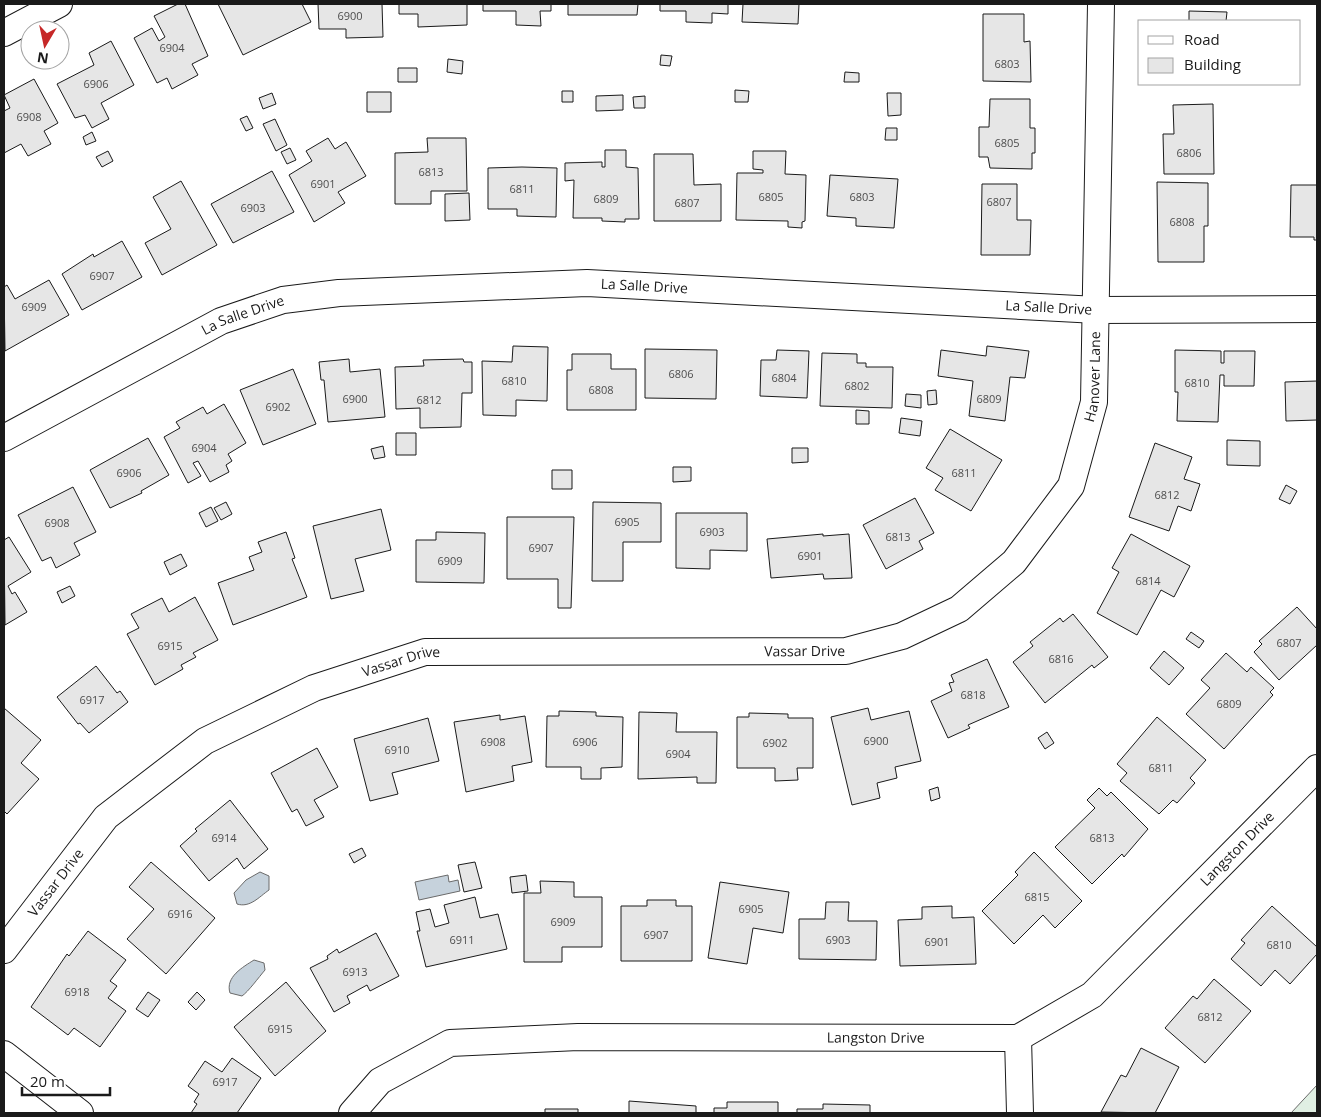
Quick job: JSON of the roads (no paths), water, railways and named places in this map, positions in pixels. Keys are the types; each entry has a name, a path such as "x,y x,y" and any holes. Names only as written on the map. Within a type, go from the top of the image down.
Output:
{"street":[{"path":"4,33 59,4"},
{"name":"Hanover Lane","path":"902,636 959,609 1014,562 1071,486 1094,402 1101,4"},
{"name":"La Salle Drive","path":"4,438 221,321 283,300 339,293 587,283 1097,310 1317,309"},
{"name":"Vassar Drive","path":"4,950 106,817 205,741 314,688 425,652 846,651 902,636"},
{"name":"Langston Drive","path":"352,1113 380,1081 450,1043 578,1037 1018,1038 1092,995 1317,768"},
{"path":"1018,1038 1020,1113"},
{"path":"4,1054 80,1113"}]}
